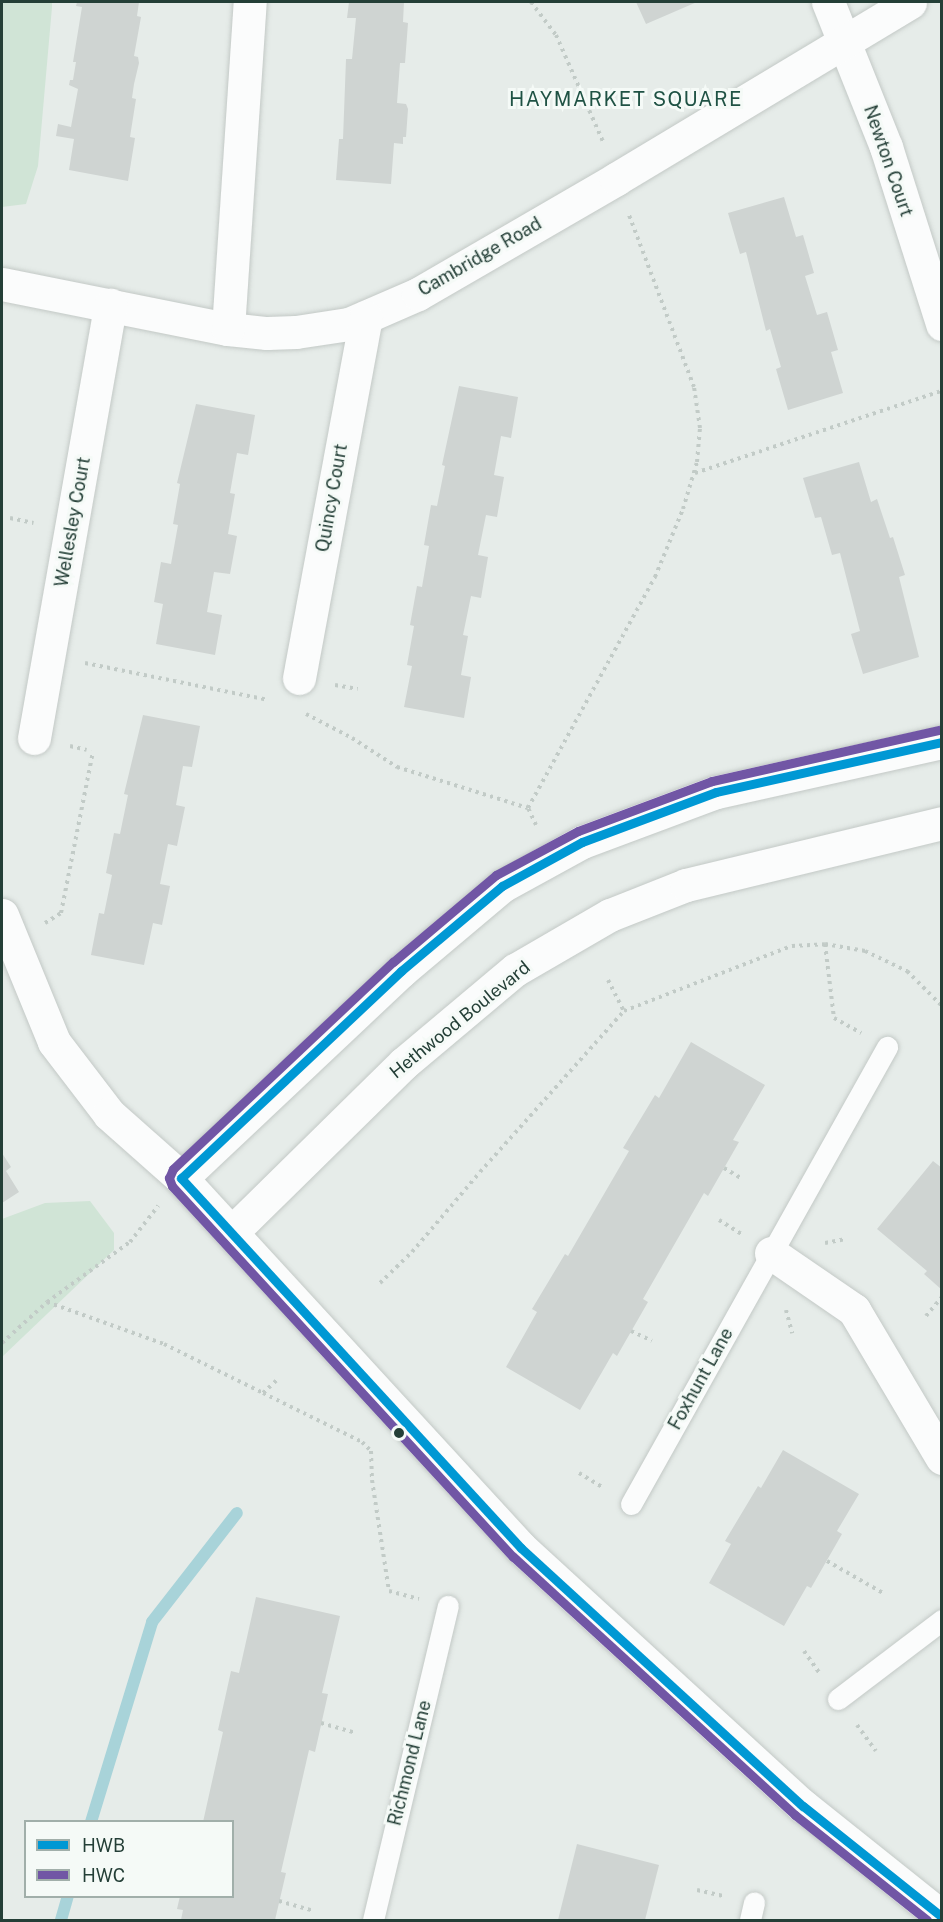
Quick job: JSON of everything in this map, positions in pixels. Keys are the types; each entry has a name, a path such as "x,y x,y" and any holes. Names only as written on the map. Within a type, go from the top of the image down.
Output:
{"street":[{"path":"228,329 250,2"},
{"name":"Newton Court","path":"828,2 846,42 886,147 942,324"},
{"name":"Cambridge Road","path":"2,284 228,329 267,333 312,331 349,324 418,294 910,2"},
{"name":"Wellesley Court","path":"34,738 110,305"},
{"name":"Quincy Court","path":"299,678 366,317"},
{"path":"181,1178 401,970 502,886 582,842 716,792 942,742"},
{"name":"Hethwood Boulevard","path":"232,1232 404,1063 515,970 610,915 686,885 942,823"},
{"path":"2,915 54,1042 109,1114 181,1178 521,1548 803,1806 942,1917"},
{"path":"758,1245 854,1310 942,1458"}],"lane":[{"name":"Foxhunt Lane","path":"631,1504 758,1245 887,1047"},
{"name":"Richmond Lane","path":"372,1920 448,1606"},
{"path":"838,1699 942,1620"}],"path":[{"path":"531,2 556,35 604,145"},
{"path":"528,808 655,577 673,536 694,474 700,428 694,387 627,209"},
{"path":"694,474 942,391"},
{"path":"103,666 275,702"},
{"path":"303,713 352,738 397,767 528,808 536,826"},
{"path":"61,913 93,751"},
{"path":"825,944 834,1018"},
{"path":"380,1283 412,1252 624,1011 792,946 825,944 865,951 907,970 942,1006"},
{"path":"608,980 624,1011"},
{"path":"724,1168 742,1179"},
{"path":"719,1220 758,1245"},
{"path":"2,1343 47,1302 130,1242"},
{"path":"926,1316 942,1297"},
{"path":"47,1302 164,1344 362,1442 371,1451 372,1480 389,1591"},
{"path":"631,1331 652,1341"},
{"path":"263,1393 277,1380"},
{"path":"827,1561 883,1593"},
{"path":"321,1723 356,1733"},
{"path":"279,1901 315,1911"}],"green space":[{"path":"2,2 52,2 52,7 38,166 26,204 2,207"},
{"path":"90,1201 114,1233 114,1250 2,1357 2,1219 45,1203"}],"building":[{"path":"77,2 139,2 137,16 141,17 134,56 138,57 139,63 132,98 136,99 130,137 135,138 128,181 69,170 74,139 56,136 58,124 71,127 78,89 69,85 70,80 73,80 76,62 73,62 82,7 76,6"},
{"path":"349,2 404,2 403,22 408,23 405,63 400,63 397,103 406,104 408,109 406,137 403,137 403,144 394,143 391,184 336,180 339,139 343,139 346,59 352,59 356,18 347,18"},
{"path":"636,2 697,2 646,24"},
{"path":"784,197 796,237 803,235 814,273 805,276 817,315 827,312 838,350 831,352 843,393 788,410 776,369 781,367 770,329 766,331 746,252 740,254 728,213"},
{"path":"459,386 518,397 511,438 501,436 494,475 504,477 497,517 486,515 478,555 488,557 481,598 471,596 463,635 468,636 461,675 471,677 464,718 404,707 412,666 407,665 414,626 410,625 417,586 422,587 429,546 424,545 431,505 437,506 445,466 442,465"},
{"path":"196,404 255,415 248,455 237,453 230,493 235,494 228,534 237,536 230,574 214,572 207,612 222,615 215,655 156,644 163,604 154,602 161,562 171,564 178,525 173,524 180,484 177,483"},
{"path":"859,462 871,502 877,499 890,538 893,537 905,575 899,577 919,657 863,674 851,634 860,631 840,553 832,555 821,517 815,518 803,478"},
{"path":"143,715 200,726 192,767 183,766 176,805 185,807 177,846 168,844 160,884 170,886 162,925 153,923 144,965 91,955 99,913 104,914 112,875 106,873 114,833 120,834 128,795 124,794"},
{"path":"691,1042 765,1085 733,1140 739,1142 708,1196 704,1193 643,1299 648,1302 617,1356 613,1353 580,1410 506,1367 537,1312 532,1309 565,1254 568,1256 629,1151 623,1148 655,1095 659,1098"},
{"path":"2,1153 11,1167 6,1171 19,1192 2,1203"},
{"path":"933,1161 942,1168 942,1290 924,1274 927,1271 877,1229"},
{"path":"783,1450 859,1494 837,1531 842,1534 811,1588 807,1586 784,1626 709,1583 731,1544 725,1541 758,1486 761,1488"},
{"path":"256,1597 340,1616 322,1693 328,1694 315,1752 309,1750 281,1872 286,1873 275,1920 181,1920 183,1910 177,1909 180,1898 234,1898 234,1820 203,1820 223,1732 218,1730 231,1671 239,1673"},
{"path":"577,1844 659,1865 645,1920 558,1920"}],"waterway":[{"path":"92,1820 152,1622 237,1513"},
{"path":"61,1920 67,1898"}],"transit line":[{"name":"HWC","path":"927,1920 795,1815 513,1557 172,1186 169,1178 173,1169 393,962 496,875 578,831 712,781 939,730"},
{"name":"HWB","path":"942,742 716,792 582,842 502,886 401,971 181,1178 521,1548 803,1806 942,1917"}],"district":[{"name":"HAYMARKET SQUARE","path":"626,99"}]}
